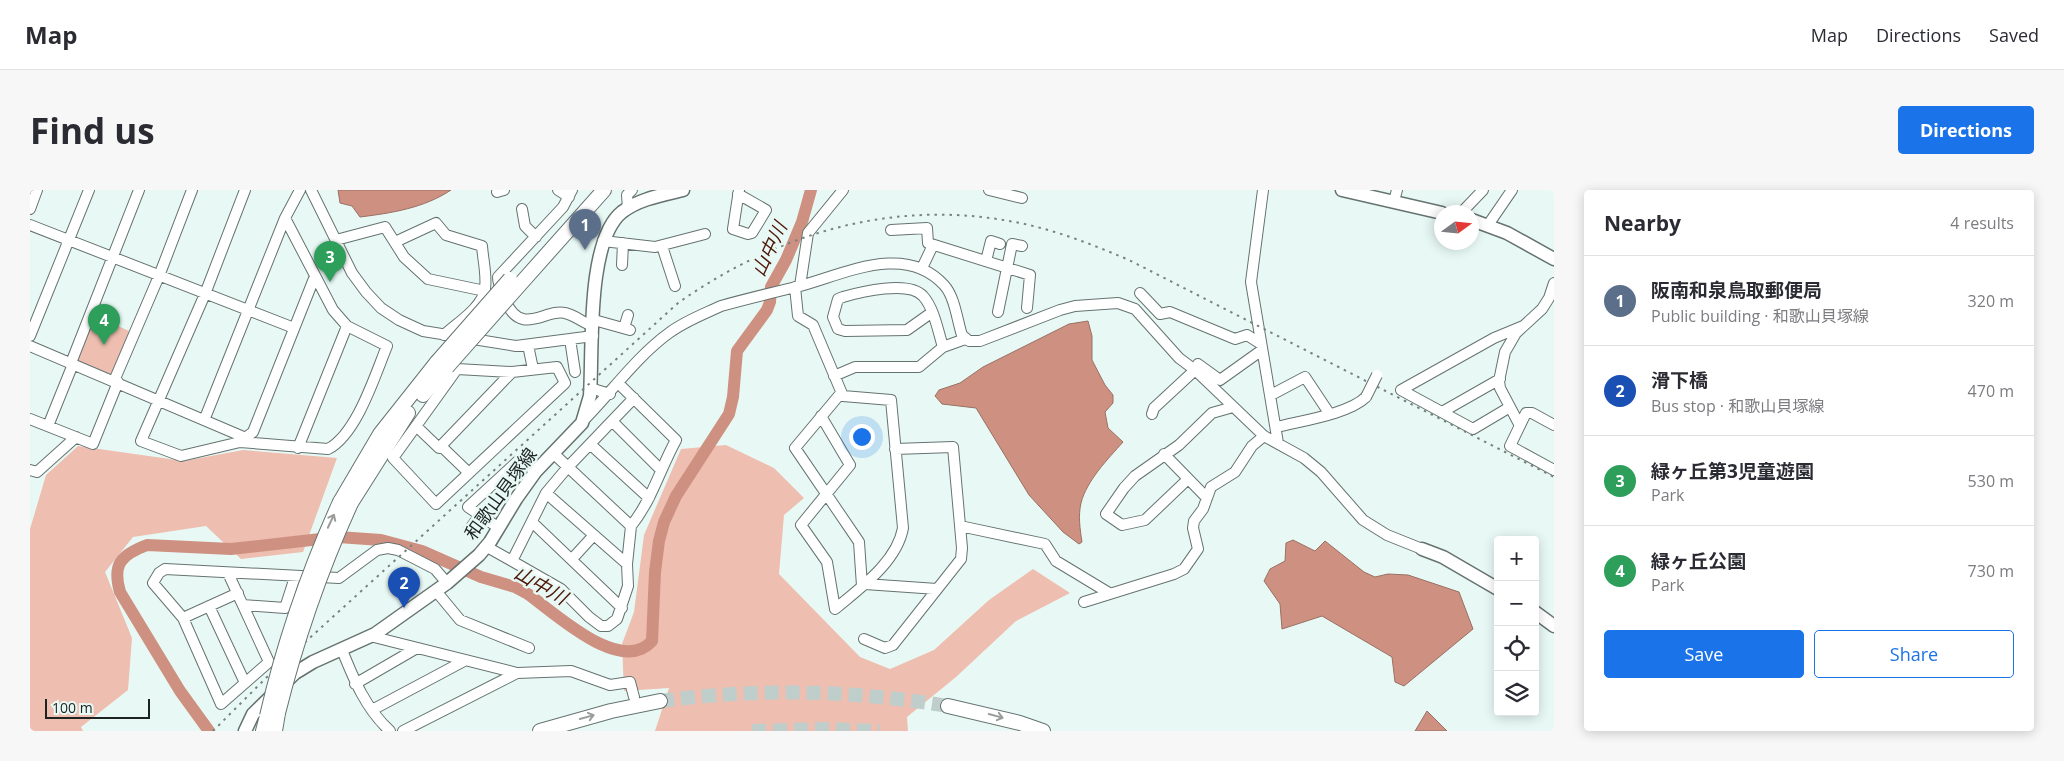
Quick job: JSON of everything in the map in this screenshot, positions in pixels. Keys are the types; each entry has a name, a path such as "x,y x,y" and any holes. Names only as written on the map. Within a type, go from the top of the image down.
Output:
{"highway":[{"path":"513,285 592,190"},
{"path":"274,731 275,683 322,540 346,502 380,434 513,285 604,190"},
{"path":"540,731 612,711 660,701"},
{"path":"948,706 1002,718 1043,731"},
{"path":"263,731 273,715"}],"main road":[{"name":"和歌山貝塚線","path":"244,731 253,714 295,673 313,662 370,636 436,591 483,551 536,471 582,423 587,412 599,256 603,241 614,220 628,208 639,202 683,190"},
{"path":"1342,190 1395,196 1434,210"},
{"path":"1479,222 1507,232 1554,259"},
{"path":"1422,549 1443,557 1494,588"},
{"path":"1539,615 1554,626"}],"street":[{"path":"30,209 37,190"},
{"path":"30,336 88,190"},
{"path":"48,426 139,190"},
{"path":"30,419 93,444 192,190"},
{"path":"246,190 205,294 142,441 181,456 243,440 253,432 315,276"},
{"path":"204,418 249,311 285,218 300,190"},
{"path":"311,190 352,273 381,308 399,320 423,330 499,345 528,345 570,339 593,328"},
{"path":"558,190 570,193 536,237 498,277 498,283 508,306 521,318 532,320 564,312 593,328 627,329 628,315"},
{"path":"628,208 627,195 632,190"},
{"path":"821,416 850,465 801,524 827,562 835,609 864,585 896,549 901,540 903,528 891,400 843,396 813,325 798,316 798,286 808,233 843,190"},
{"path":"989,190 1004,192 1022,198"},
{"path":"1263,190 1250,282 1277,427 1278,443"},
{"path":"1469,205 1483,190"},
{"path":"1488,225 1512,190"},
{"path":"522,209 525,226 536,237"},
{"path":"30,346 204,418 243,440 298,448 328,449 336,445 353,421 370,390 387,346 347,326 333,310 285,218"},
{"path":"395,242 436,224 446,236 482,246 485,291 481,301 444,334"},
{"path":"30,225 294,328"},
{"path":"336,240 386,227 404,257 428,279 485,291"},
{"path":"891,230 927,228 928,243 932,245 1030,274 1027,308"},
{"path":"603,241 655,247 705,234"},
{"path":"986,262 991,241 1000,244"},
{"path":"622,265 624,243"},
{"path":"998,312 1012,244 1022,246"},
{"path":"922,268 932,245"},
{"path":"662,246 671,281"},
{"path":"582,423 651,348 670,332 699,316 735,302 873,265 900,264 922,268 945,286 965,339"},
{"path":"1519,424 1500,388 1506,352 1516,333 1542,309 1549,298 1554,283"},
{"path":"932,313 907,330 845,331 838,328 833,317 838,299 882,288 920,293 932,313 943,347"},
{"path":"1140,293 1160,314 1170,312 1235,339 1247,335 1262,347"},
{"path":"834,376 855,367 919,367 943,347 965,339 980,341 1070,307 1118,304 1138,312 1148,326 1179,358 1220,380 1262,347"},
{"path":"298,448 347,326"},
{"path":"1510,407 1473,429 1401,390 1494,338 1524,326"},
{"path":"570,339 575,372"},
{"path":"528,345 533,369"},
{"path":"557,366 564,383 436,504 393,458 457,369 512,372 557,366"},
{"path":"1196,367 1233,407 1264,436 1314,465 1362,520 1387,535 1422,549"},
{"path":"1152,414 1154,408 1196,367"},
{"path":"441,446 512,372"},
{"path":"1277,427 1361,402 1366,397 1377,375"},
{"path":"1270,395 1305,377 1329,413"},
{"path":"1442,412 1500,379"},
{"path":"483,551 512,561 561,589 589,618 601,626 608,626 617,619 628,586 627,564 631,526 644,510 660,477 660,469 676,440 618,384"},
{"path":"590,388 610,394"},
{"path":"841,393 794,448 859,542 864,585"},
{"path":"512,561 546,493 567,468 634,398"},
{"path":"1188,479 1145,520 1122,525 1106,514 1129,482 1164,454 1179,445 1212,413 1233,407"},
{"path":"1554,425 1532,413 1526,413 1510,446 1554,470"},
{"path":"612,421 660,469"},
{"path":"416,426 439,448 441,446 469,474"},
{"path":"1084,602 1184,569 1198,549 1193,528 1211,487 1235,472 1252,446 1264,436"},
{"path":"30,470 37,472 76,437"},
{"path":"590,444 649,498"},
{"path":"864,639 885,648 893,645 961,559 953,446 895,449"},
{"path":"553,453 631,526"},
{"path":"1164,454 1207,498"},
{"path":"499,528 468,507 520,460 536,471"},
{"path":"546,493 627,564"},
{"path":"469,530 480,515"},
{"path":"532,522 622,608"},
{"path":"960,526 1045,544 1056,561 1109,593"},
{"path":"572,559 594,536"},
{"path":"228,573 269,662 221,704 183,618 154,583 159,573 165,569 339,578 377,550 388,548 398,550 435,569 449,581"},
{"path":"243,605 285,608 295,577"},
{"path":"864,585 937,589"},
{"path":"436,591 460,620 529,648"},
{"path":"183,618 238,593"},
{"path":"209,606 245,683"},
{"path":"370,636 517,673 571,670 610,686 630,682 634,697"},
{"path":"356,684 417,648"},
{"path":"342,650 356,684 372,710 390,731"},
{"path":"372,710 464,661"},
{"path":"403,731 517,673"}],"shaded area":[{"path":"338,190 451,190 419,205 360,217 352,206 340,203"},
{"path":"96,316 129,331 114,373 110,374 79,362 77,358"},
{"path":"1088,321 1092,336 1092,360 1105,385 1113,395 1113,403 1105,412 1108,428 1123,442 1099,470 1084,494 1080,513 1082,542 1079,544 1063,532 1029,495 976,408 942,404 935,396 939,390 960,383 983,367 1069,324"},
{"path":"726,445 774,468 804,498 784,515 779,574 860,657 890,669 934,650 989,600 1033,569 1070,593 1016,621 956,677 907,717 908,731 655,731 669,688 624,691 622,644 634,612 644,535 681,449"},
{"path":"78,446 184,461 243,450 337,458 303,552 241,559 206,526 133,537 105,572 132,638 128,690 81,727 83,731 30,731 30,529 46,475"},
{"path":"1293,540 1315,551 1325,541 1364,572 1375,577 1388,574 1408,575 1459,592 1473,629 1404,686 1395,682 1392,657 1322,616 1282,629 1280,604 1264,581 1270,569 1285,561 1286,543"},
{"path":"1427,711 1447,731 1415,731"}],"waterway":[{"name":"山中川","path":"209,731 180,691 120,592 117,574 118,567 125,557 147,545 231,549 338,537 381,540 422,551 481,577 515,587 528,594 588,638 606,647 623,651 639,650 652,641 655,572 659,541 664,522 676,496 729,414 733,397 737,351 767,310 770,302 771,287 786,260 802,222 811,190"}],"tunnel":[{"path":"660,701 733,694 804,693 875,697 948,706"},
{"path":"752,731 824,729 880,731"}],"railway":[{"path":"213,731 269,675 678,303 718,278 759,256 801,239 845,226 890,218 935,215 982,217 1029,225 1079,240 1129,260 1554,477"}],"place":[{"name":"阪南和泉鳥取郵便局","path":"585,250"},
{"name":"緑ヶ丘第3児童遊園","path":"330,282"},
{"name":"緑ヶ丘公園","path":"104,345"},
{"name":"滑下橋","path":"404,608"}]}
